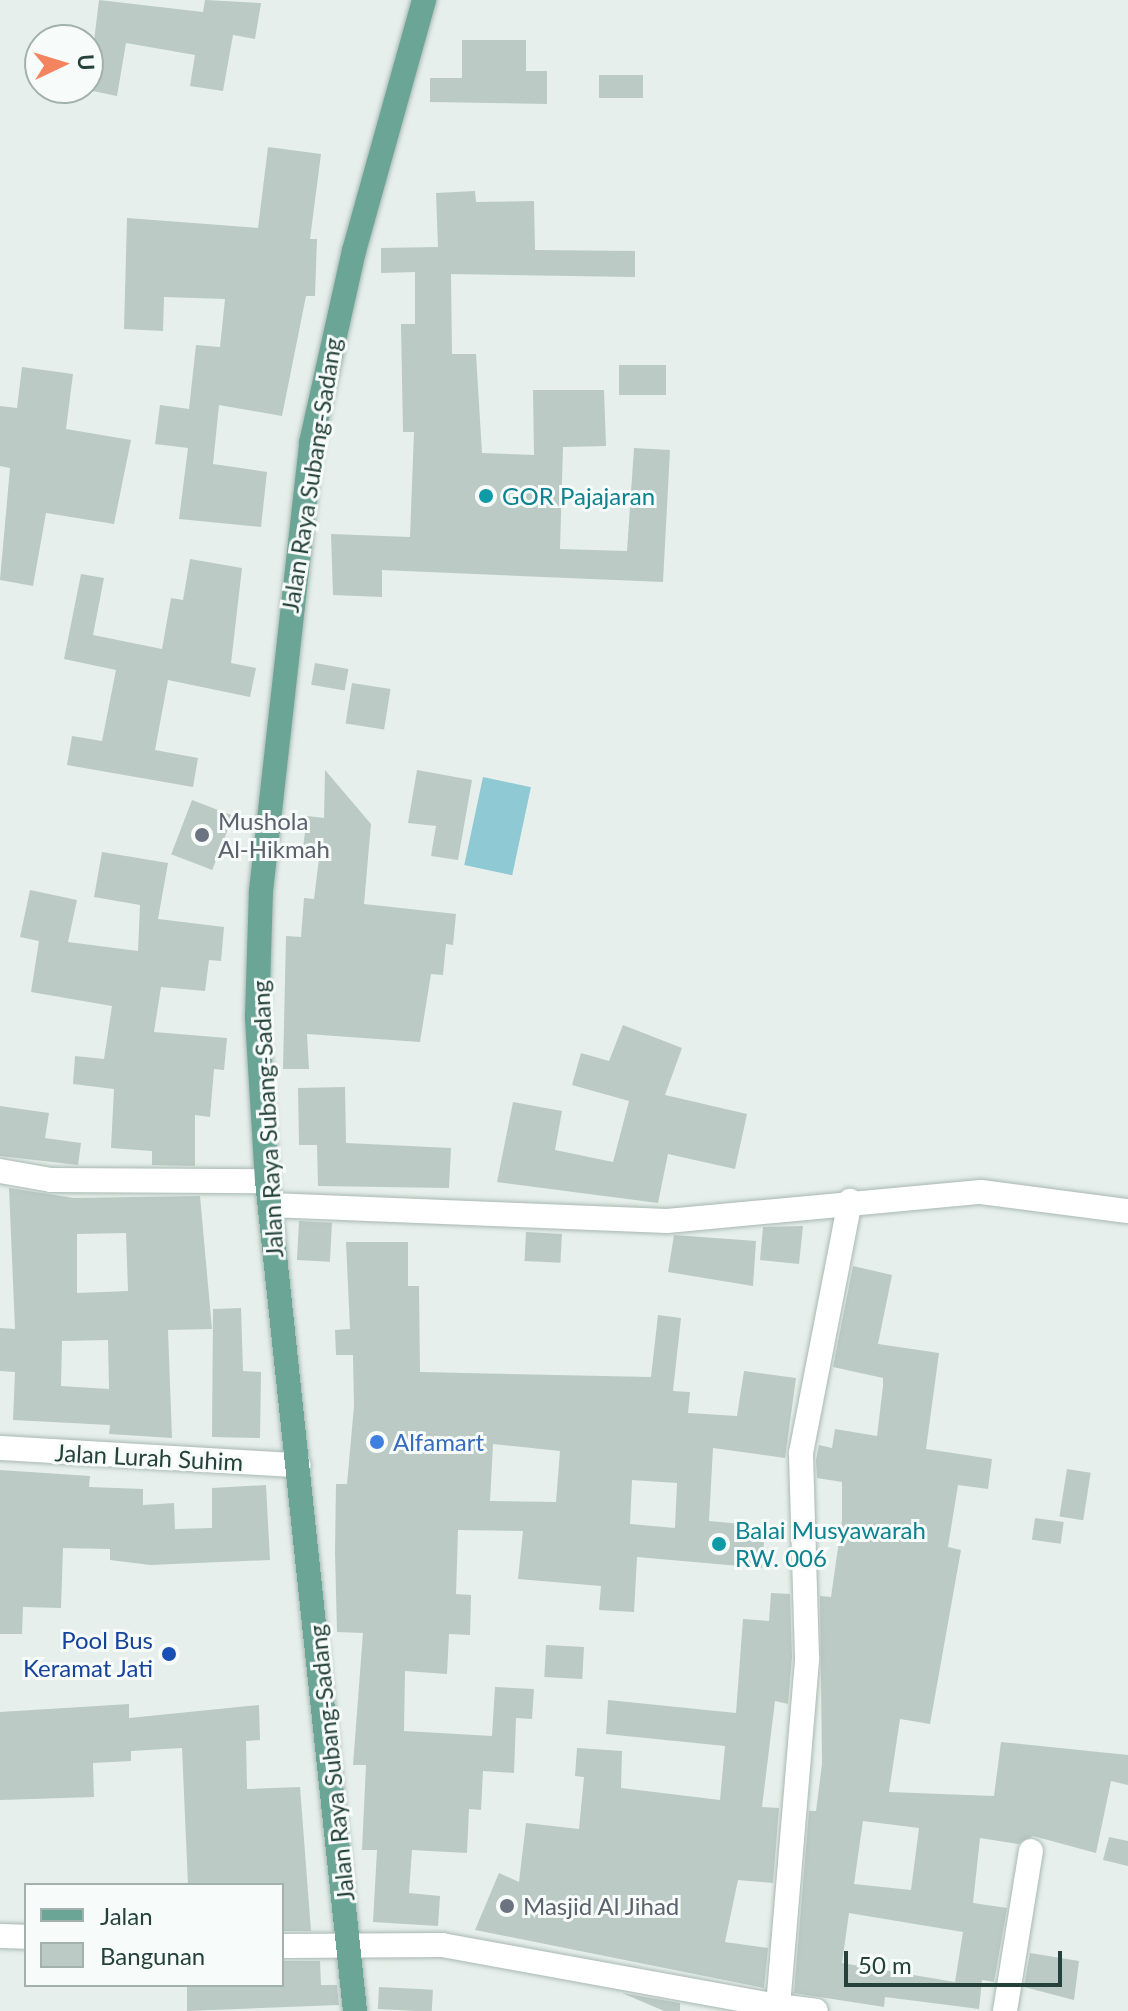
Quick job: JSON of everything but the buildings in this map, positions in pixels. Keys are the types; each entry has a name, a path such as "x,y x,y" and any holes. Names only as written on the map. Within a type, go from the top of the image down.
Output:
{"main road":[{"name":"Jalan Raya Subang-Sadang","path":"355,2011 351,1945 267,1181 257,1017 261,891 294,550 346,281 424,0"}],"street":[{"path":"0,1171 51,1180 267,1181"},
{"path":"270,1205 667,1221 850,1201 981,1192 1128,1211"},
{"path":"778,2006 807,1657 801,1453 850,1201"},
{"name":"Jalan Lurah Suhim","path":"0,1448 299,1465"},
{"path":"1005,2011 1031,1851"},
{"path":"0,1936 24,1937"},
{"path":"284,1946 471,1949 816,2011"}],"water":[{"path":"483,777 531,787 512,875 464,865"}],"place":[{"name":"GOR Pajajaran","path":"486,496"},
{"name":"Mushola Al-Hikmah","path":"202,835"},
{"name":"Alfamart","path":"377,1442"},
{"name":"Balai Musyawarah RW. 006","path":"719,1544"},
{"name":"Pool Bus Keramat Jati","path":"169,1654"},
{"name":"Masjid Al Jihad","path":"507,1906"}]}
